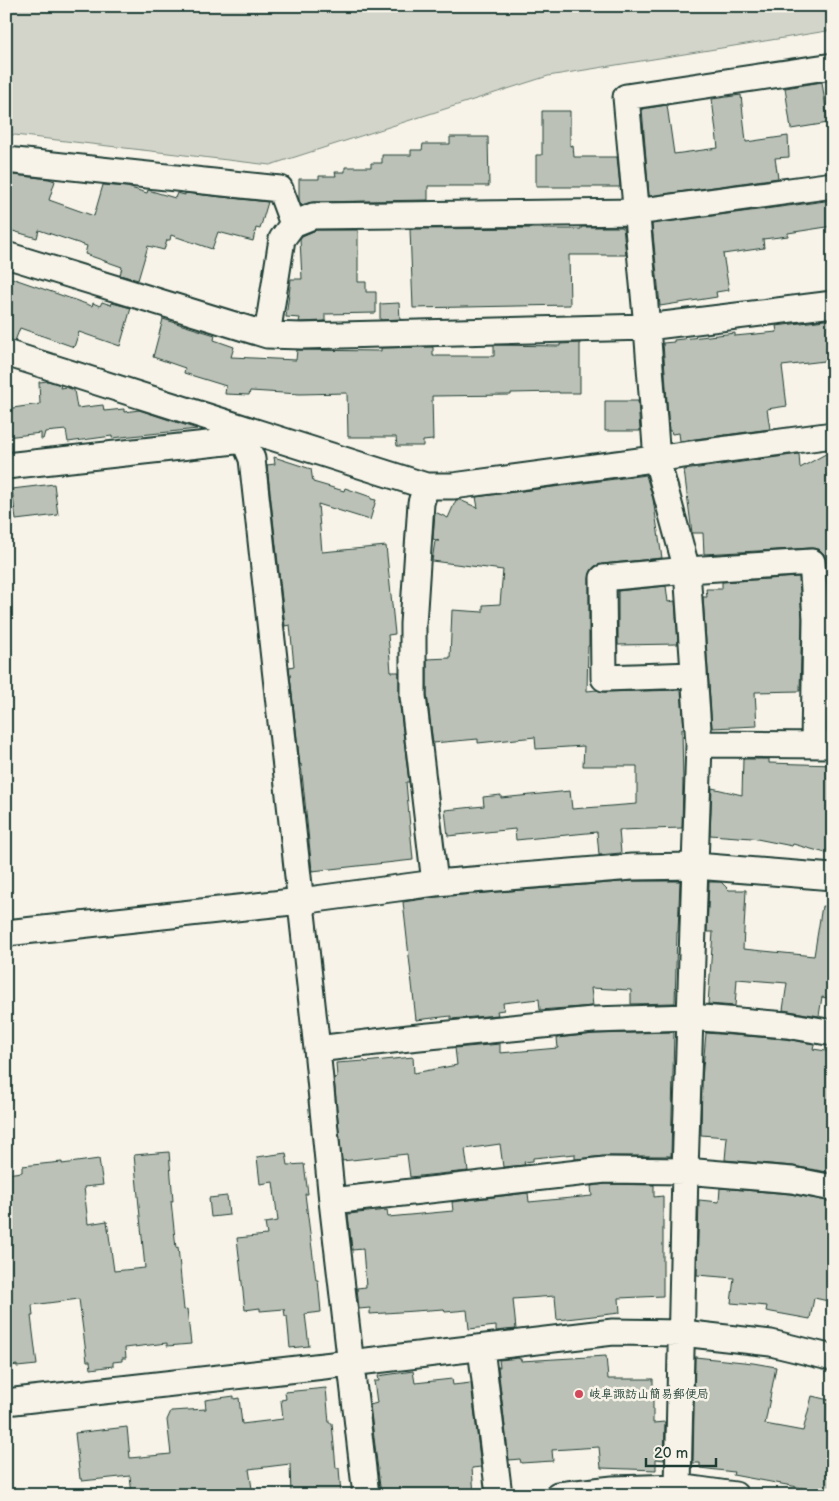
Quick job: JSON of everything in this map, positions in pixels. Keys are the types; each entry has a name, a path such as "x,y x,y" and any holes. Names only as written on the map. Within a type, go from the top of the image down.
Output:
{"street":[{"path":"678,1487 685,1171 699,744 687,570 657,460 626,96 833,66"},
{"path":"6,160 280,189 293,224"},
{"path":"266,335 282,239 293,224 313,216 636,212 833,185"},
{"path":"6,255 266,335 302,336 647,328 833,304"},
{"path":"6,353 247,435 426,486 453,486 833,435"},
{"path":"6,466 247,435"},
{"path":"247,435 252,459 332,1201 366,1495"},
{"path":"426,486 421,503 413,624 414,696 435,883"},
{"path":"694,675 604,678 603,578 687,570 812,562 824,618 824,744 699,744"},
{"path":"6,933 301,901 435,883 632,867 696,866 833,877"},
{"path":"317,1049 593,1020 690,1017 787,1025 833,1033"},
{"path":"332,1201 606,1170 685,1171 792,1180 833,1188"},
{"path":"6,1402 613,1332 682,1333 771,1343 833,1358"},
{"path":"481,1348 499,1495"},
{"path":"558,1495 613,1489 678,1487 735,1495"}],"shaded area":[{"path":"6,6 833,6 833,30 548,76 270,165 6,134"}],"building":[{"path":"822,82 828,123 791,129 785,88"},
{"path":"741,95 746,142 788,136 789,157 775,158 778,178 649,196 642,109 667,105 674,154 718,148 712,99"},
{"path":"542,111 570,111 570,146 573,145 574,157 617,157 620,187 536,187 536,155 542,155"},
{"path":"450,137 488,137 489,186 428,186 428,200 313,202 301,205 299,200 299,179 319,179 319,176 336,176 335,172 345,172 345,167 371,167 371,163 382,163 382,155 411,155 411,150 422,150 423,144 450,144"},
{"path":"6,174 55,181 49,200 94,216 103,185 127,187 147,193 148,190 175,198 177,193 185,195 185,193 268,202 260,229 256,228 253,241 218,232 212,249 171,235 170,240 167,240 164,250 148,246 138,280 120,275 122,267 85,254 87,246 39,230 37,238 6,229"},
{"path":"833,200 833,226 788,233 788,236 763,239 764,248 723,254 729,290 716,292 717,297 660,306 652,224"},
{"path":"581,227 623,227 626,255 569,255 570,305 413,308 410,229 581,229"},
{"path":"316,230 358,230 358,282 366,282 366,292 376,292 376,313 325,314 325,321 299,322 300,318 286,317 291,279 302,279 300,239 302,236"},
{"path":"6,276 92,306 93,303 100,306 102,302 131,308 120,346 79,332 74,347 20,328 15,341 6,339"},
{"path":"399,303 400,319 380,320 380,304"},
{"path":"163,319 215,335 214,340 234,347 231,357 296,360 297,350 381,351 381,348 431,347 433,347 433,356 494,356 494,345 560,346 560,344 580,343 580,393 432,396 433,440 423,441 423,446 397,446 396,437 348,437 347,393 300,394 250,391 249,395 225,394 226,386 184,373 185,368 153,357"},
{"path":"833,319 833,360 782,366 787,406 767,409 770,429 680,441 679,433 672,434 669,431 663,343 735,333 735,336 777,332 776,326"},
{"path":"48,381 61,385 60,388 66,387 74,390 77,408 103,405 104,411 124,409 124,412 139,410 197,429 112,438 112,436 68,442 66,430 45,432 43,439 41,439 41,433 6,437 6,409 40,404 39,382"},
{"path":"605,401 638,401 640,431 605,431"},
{"path":"833,450 833,690 829,690 830,617 824,554 819,549 811,548 704,554 703,533 692,533 684,470 799,454 800,468"},
{"path":"274,457 311,469 313,482 344,491 345,488 376,500 370,520 318,504 322,552 386,546 395,634 388,635 391,672 399,672 399,698 409,782 406,782 413,860 312,871 289,667 294,666 290,625 285,626 267,465 275,464"},
{"path":"646,475 653,499 662,558 602,564 595,566 591,571 589,578 587,691 681,690 684,729 682,729 682,828 619,830 621,853 599,855 597,832 516,840 515,829 448,836 445,810 484,806 483,797 501,795 501,798 570,791 572,809 637,804 637,766 583,766 584,746 536,749 535,737 478,743 478,739 433,743 427,695 427,659 450,658 452,610 483,612 483,605 500,604 503,570 432,561 435,541 439,541 433,539 435,512 448,518 456,500 478,508 476,497"},
{"path":"54,484 58,515 16,520 12,489"},
{"path":"799,577 802,618 800,691 755,692 757,726 712,728 703,597 707,597 706,589 722,589 722,582"},
{"path":"666,586 668,602 675,601 678,644 618,645 618,591"},
{"path":"743,759 769,759 769,763 833,765 833,855 793,844 792,846 752,838 710,835 712,788 742,795"},
{"path":"633,881 680,881 675,1003 631,1004 631,990 591,988 593,1006 540,1010 539,999 503,1003 504,1010 497,1011 498,1015 451,1019 451,1016 416,1020 403,902 437,897"},
{"path":"709,882 721,882 729,890 746,890 743,949 814,956 822,906 833,907 833,999 822,997 819,1016 783,1010 787,983 737,979 735,1006 708,1004 713,932 707,932"},
{"path":"674,1032 671,1156 605,1156 575,1159 575,1154 533,1158 533,1161 524,1162 525,1165 503,1167 500,1144 465,1149 468,1171 410,1177 407,1154 342,1161 334,1078 337,1077 336,1063 413,1057 414,1073 457,1065 455,1048 500,1044 500,1053 558,1048 557,1038 594,1034"},
{"path":"706,1033 785,1039 814,1044 813,1049 833,1052 833,1173 793,1166 725,1160 727,1137 701,1135 702,1079"},
{"path":"169,1152 173,1201 171,1201 176,1248 178,1247 184,1310 187,1309 191,1344 167,1346 167,1343 125,1348 126,1358 122,1358 122,1361 113,1362 113,1366 91,1369 90,1361 87,1361 79,1299 32,1305 33,1316 31,1316 37,1365 6,1367 6,1174 22,1172 22,1166 62,1162 62,1164 99,1159 103,1185 84,1187 88,1224 107,1221 114,1271 145,1268 134,1155"},
{"path":"286,1153 288,1165 304,1164 308,1194 305,1194 321,1312 305,1314 309,1346 290,1348 287,1316 285,1316 284,1309 260,1311 260,1308 245,1310 237,1238 267,1235 265,1223 278,1221 273,1182 260,1184 257,1157"},
{"path":"606,1184 654,1185 654,1197 663,1196 663,1296 619,1298 620,1313 557,1320 555,1296 513,1299 516,1329 496,1331 496,1326 469,1329 467,1310 445,1312 444,1309 370,1314 370,1308 359,1309 357,1288 366,1287 363,1249 352,1250 348,1214 387,1210 388,1217 453,1211 452,1202 528,1193 529,1202 592,1196 591,1186"},
{"path":"720,1188 790,1194 833,1202 833,1302 814,1298 810,1319 766,1311 767,1306 731,1303 734,1278 697,1275 699,1200 719,1202"},
{"path":"227,1196 229,1215 211,1217 209,1198"},
{"path":"606,1356 608,1379 653,1379 653,1423 665,1422 664,1460 656,1459 656,1470 601,1468 599,1447 552,1450 553,1461 521,1463 520,1459 509,1460 498,1367 500,1367 499,1360 519,1358 521,1361"},
{"path":"695,1357 776,1367 765,1424 803,1431 812,1396 833,1401 833,1495 823,1495 803,1488 733,1475 734,1472 700,1468 700,1463 693,1463"},
{"path":"413,1371 415,1383 452,1379 453,1385 471,1383 481,1467 472,1468 474,1495 381,1495 370,1405 377,1403 374,1381 379,1381 378,1376"},
{"path":"326,1388 329,1423 332,1423 336,1468 339,1468 341,1495 291,1495 290,1464 249,1469 253,1495 176,1495 175,1490 132,1495 130,1476 82,1481 80,1479 75,1433 127,1427 130,1458 171,1454 167,1420 171,1411 206,1409 205,1400 234,1396 234,1399 239,1398 242,1424 283,1419 281,1400 286,1399 285,1392"}],"place":[{"name":"岐阜諏訪山簡易郵便局","path":"579,1394"}]}
